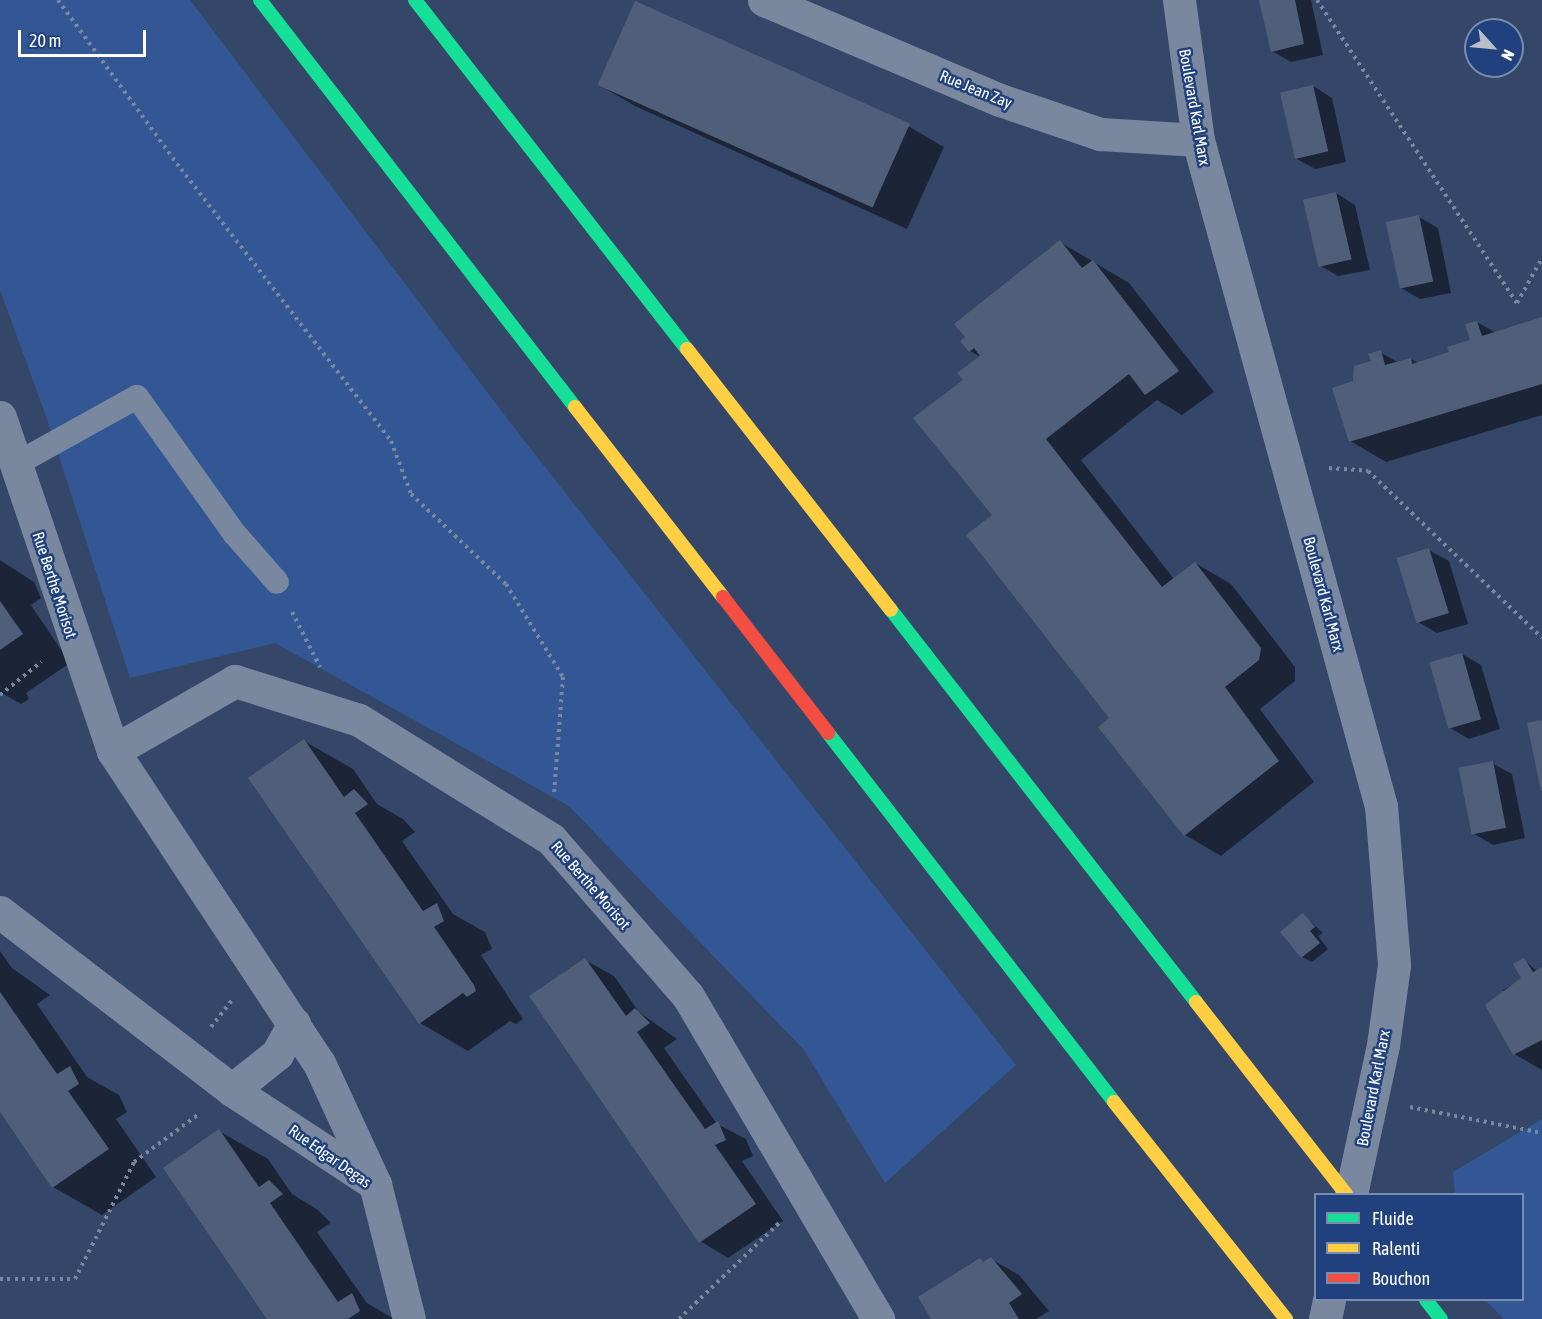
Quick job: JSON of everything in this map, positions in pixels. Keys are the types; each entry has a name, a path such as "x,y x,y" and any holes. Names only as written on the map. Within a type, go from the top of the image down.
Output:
{"highway":[{"path":"260,0 1227,1248 1286,1319"},
{"path":"416,0 1345,1193"},
{"path":"1428,1301 1441,1319"}],"street":[{"name":"Rue Jean Zay","path":"764,0 1000,100 1100,134 1198,140"},
{"name":"Boulevard Karl Marx","path":"1179,0 1198,140 1381,806 1394,965 1371,1099 1351,1193"},
{"name":"Rue Berthe Morisot","path":"0,417 71,633 113,751 319,1063 375,1184"},
{"name":"Rue Berthe Morisot","path":"113,751 235,681 359,720 551,839 688,996 878,1319"},
{"name":"Rue Edgar Degas","path":"0,912 232,1090 375,1184 409,1319"},
{"path":"232,1090 277,1054 294,1023"},
{"path":"1325,1319 1329,1301"}],"lane":[{"path":"15,464 137,397 234,533 277,582"}],"path":[{"path":"58,0 181,169 391,441 411,494 506,584 563,677 551,839"},
{"path":"1317,0 1517,303 1542,258"},
{"path":"1289,466 1368,471 1542,638"},
{"path":"277,582 344,716"},
{"path":"0,695 25,677 71,633"},
{"path":"187,1055 256,965"},
{"path":"0,1279 75,1280 134,1162 232,1090"},
{"path":"1371,1099 1542,1133"},
{"path":"679,1319 807,1196"}],"shaded area":[{"path":"0,0 190,0 519,434 1016,1065 885,1183 804,1050 569,806 275,643 130,678 47,419 0,290"},
{"path":"1542,1119 1542,1319 1504,1319 1486,1301 1524,1301 1524,1193 1455,1193 1453,1172"}],"building":[{"path":"1259,0 1295,0 1304,44 1271,52"},
{"path":"635,1 910,123 873,207 598,85"},
{"path":"1313,85 1328,151 1295,159 1280,93"},
{"path":"1336,192 1352,259 1318,267 1303,200"},
{"path":"1419,215 1433,282 1400,289 1386,222"},
{"path":"1060,240 1082,268 1093,260 1179,371 1145,395 1129,374 1046,439 1162,587 1195,562 1261,648 1259,660 1225,687 1279,761 1184,836 1098,727 1109,718 966,535 992,515 913,418 963,380 957,373 980,356 974,348 969,352 960,341 965,337 954,324"},
{"path":"1542,317 1542,384 1349,442 1332,388 1353,381 1354,366 1371,361 1368,354 1381,350 1385,365 1411,358 1412,364 1449,352 1447,347 1470,340 1465,324 1477,321 1482,336"},
{"path":"1429,548 1449,613 1416,623 1396,558"},
{"path":"0,601 23,634 0,650"},
{"path":"1462,653 1481,719 1448,729 1429,662"},
{"path":"1542,720 1542,791 1541,791 1527,723"},
{"path":"304,739 344,797 354,789 368,804 355,813 423,911 437,903 444,921 434,927 474,985 476,991 467,997 463,993 419,1024 248,778"},
{"path":"1493,761 1506,828 1472,834 1459,768"},
{"path":"1303,913 1315,927 1310,931 1320,943 1301,958 1280,932"},
{"path":"585,958 626,1016 635,1008 650,1023 637,1032 705,1129 718,1121 726,1140 715,1145 756,1204 699,1243 529,996"},
{"path":"1524,958 1533,972 1542,967 1542,1040 1513,1055 1485,1005 1521,978 1513,964"},
{"path":"0,992 57,1074 70,1066 79,1084 68,1091 109,1149 52,1188 0,1112"},
{"path":"219,1129 259,1187 269,1180 283,1194 270,1203 338,1302 352,1293 360,1311 348,1319 267,1319 163,1168"},
{"path":"991,1257 1022,1294 1009,1303 1019,1319 931,1319 918,1297 980,1258 983,1262"}],"traffic: fast":[{"path":"260,0 575,407"},
{"path":"415,0 687,349"},
{"path":"891,610 1196,1002"},
{"path":"828,733 1114,1102"},
{"path":"1427,1301 1441,1319"}],"traffic: slow":[{"path":"687,349 891,610"},
{"path":"575,407 723,597"},
{"path":"1196,1002 1345,1193"},
{"path":"1114,1102 1286,1319"}],"traffic: jam":[{"path":"723,597 828,733"}]}
